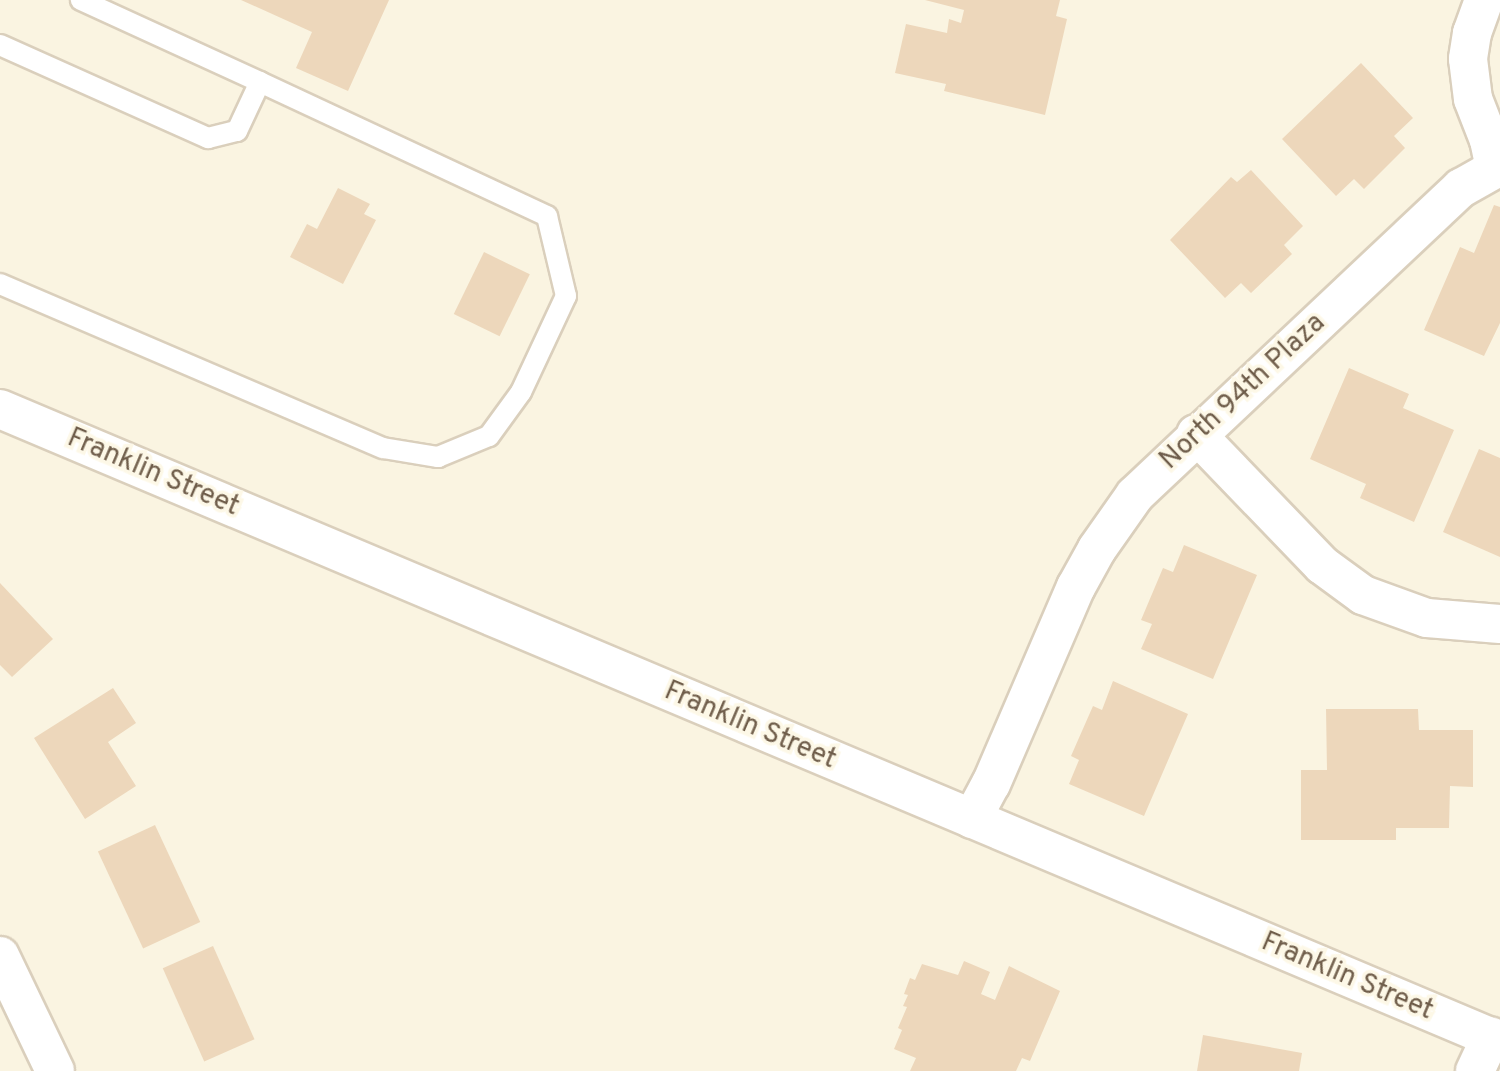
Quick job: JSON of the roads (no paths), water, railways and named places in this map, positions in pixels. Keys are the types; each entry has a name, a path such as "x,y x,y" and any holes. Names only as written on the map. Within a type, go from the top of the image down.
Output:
{"street":[{"name":"North 94th Plaza","path":"972,819 991,784 1076,587 1097,549 1135,495 1196,434 1461,188 1498,168 1473,99 1468,59 1472,33 1484,0"},
{"name":"Franklin Street","path":"0,409 972,819 1489,1050"},
{"path":"1196,434 1322,565 1363,595 1427,618 1500,624"},
{"path":"0,956 55,1071"}],"lane":[{"path":"0,284 383,448 438,457 489,436 521,392 566,296 547,216 81,0"},
{"path":"0,45 208,138 237,131 260,82"}]}
